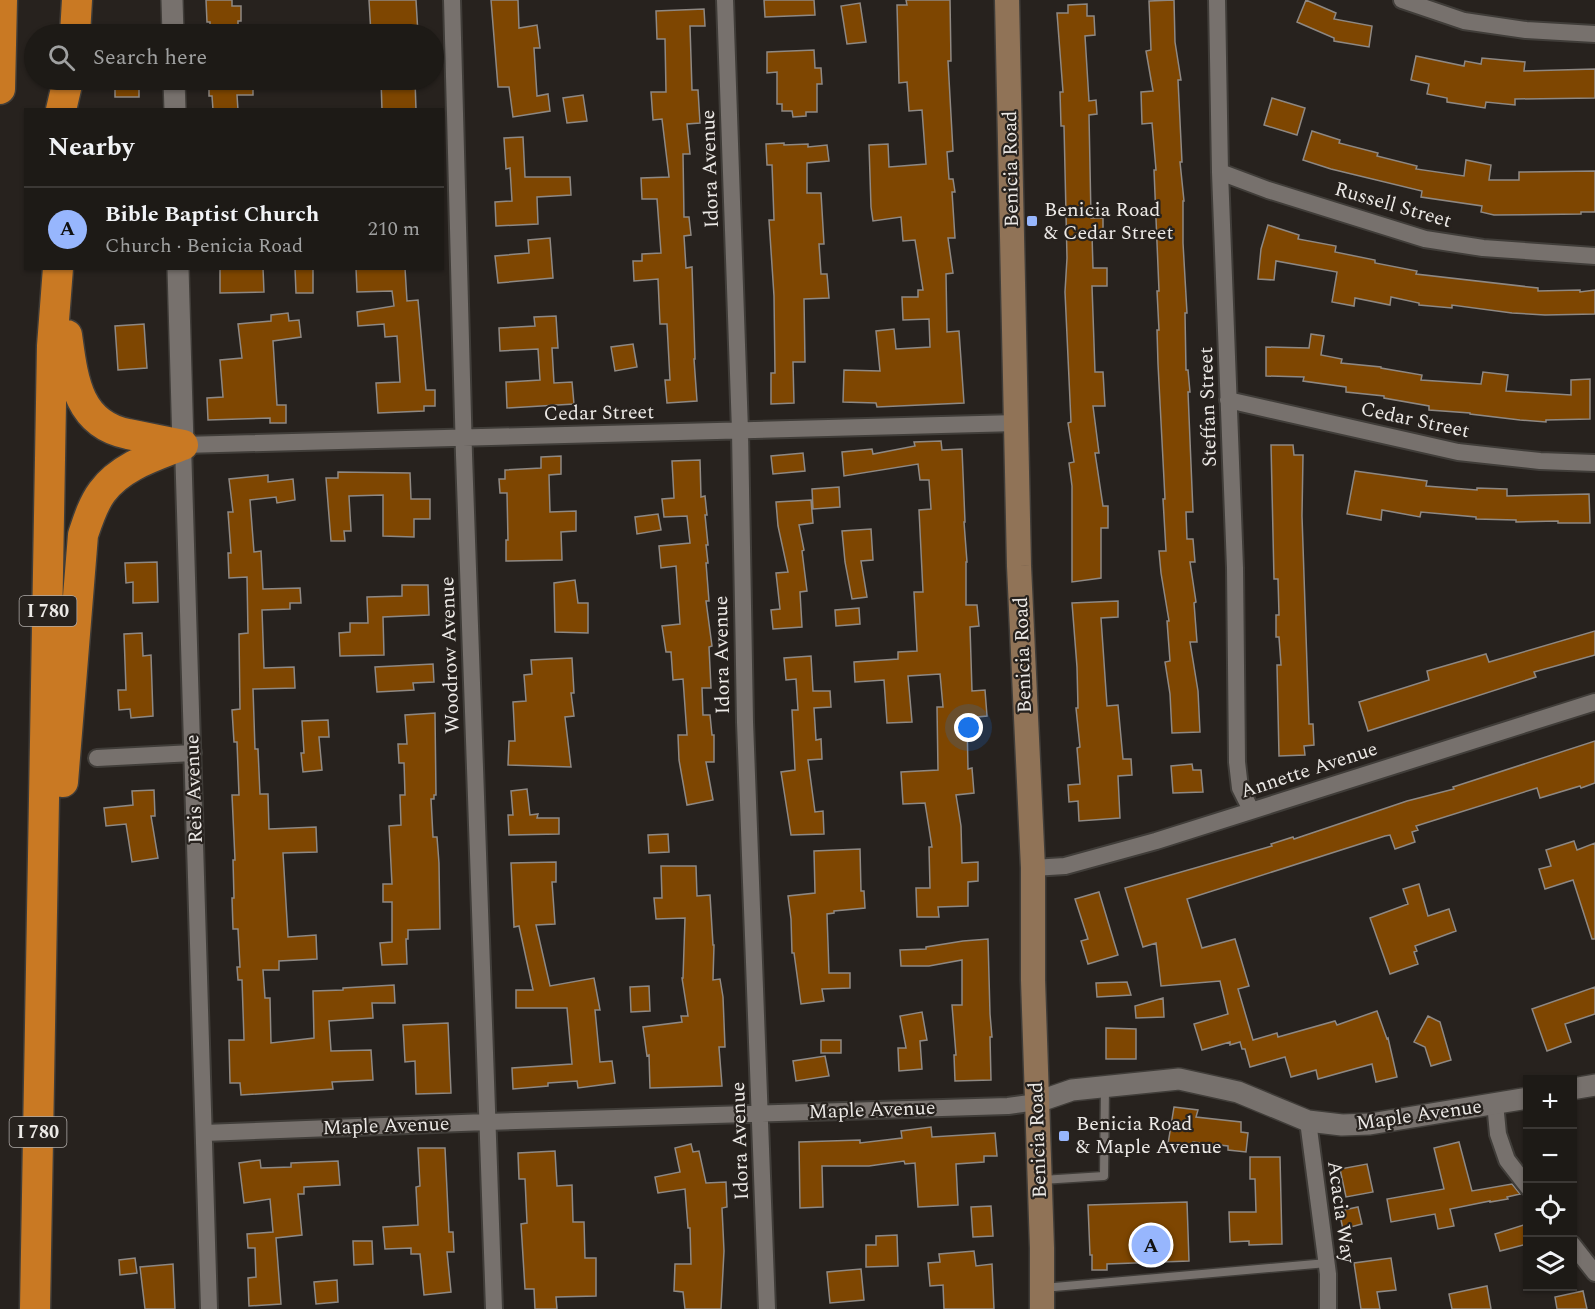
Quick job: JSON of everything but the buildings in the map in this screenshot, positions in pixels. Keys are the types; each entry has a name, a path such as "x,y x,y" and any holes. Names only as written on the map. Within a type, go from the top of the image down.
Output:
{"highway":[{"path":"59,0 59,24"},
{"path":"76,24 77,0"},
{"path":"0,89 2,6"},
{"path":"60,90 61,108"},
{"path":"61,108 66,90"},
{"path":"58,270 75,385 84,406 103,424 126,434 183,445"},
{"name":"I 780","path":"35,1309 52,346 58,270"},
{"path":"42,954 60,811 83,535 92,510 103,491 121,474 141,462 183,445"}],"main road":[{"name":"Benicia Road","path":"1006,0 1021,597 1033,868 1033,980 1042,1299"}],"street":[{"path":"172,0 173,24"},
{"name":"Woodrow Avenue","path":"452,0 464,438 494,1309"},
{"name":"Idora Avenue","path":"725,0 740,431 745,722 766,1309"},
{"name":"Steffan Street","path":"1217,0 1220,172 1235,568 1237,762 1240,788 1251,810"},
{"path":"1402,0 1464,21 1526,30 1595,33"},
{"path":"174,90 175,108"},
{"name":"Russell Street","path":"1220,172 1268,190 1425,239 1483,248 1595,256"},
{"name":"Reis Avenue","path":"178,270 209,1309"},
{"name":"Cedar Street","path":"1228,400 1458,452 1540,461 1595,463"},
{"name":"Cedar Street","path":"183,445 1017,423"},
{"name":"Annette Avenue","path":"1033,868 1065,866 1156,841 1595,702"},
{"path":"97,758 193,753"},
{"name":"Maple Avenue","path":"204,1133 760,1113 1008,1107 1037,1102 1072,1090 1179,1079 1201,1082 1238,1092 1308,1121 1342,1125 1370,1124 1523,1099"},
{"path":"1577,1088 1595,1085"},
{"path":"1495,1104 1498,1134 1507,1161 1524,1183"},
{"name":"Acacia Way","path":"1308,1121 1327,1263 1328,1309"},
{"path":"1577,1250 1595,1273"}],"lane":[{"path":"1040,1180 1104,1176 1106,1085"},
{"path":"1042,1299 1327,1263"}],"place":[{"name":"Benicia Road & Cedar Street","path":"1032,221"},
{"name":"Benicia Road & Maple Avenue","path":"1064,1136"},
{"name":"Bible Baptist Church","path":"1151,1245"}]}
